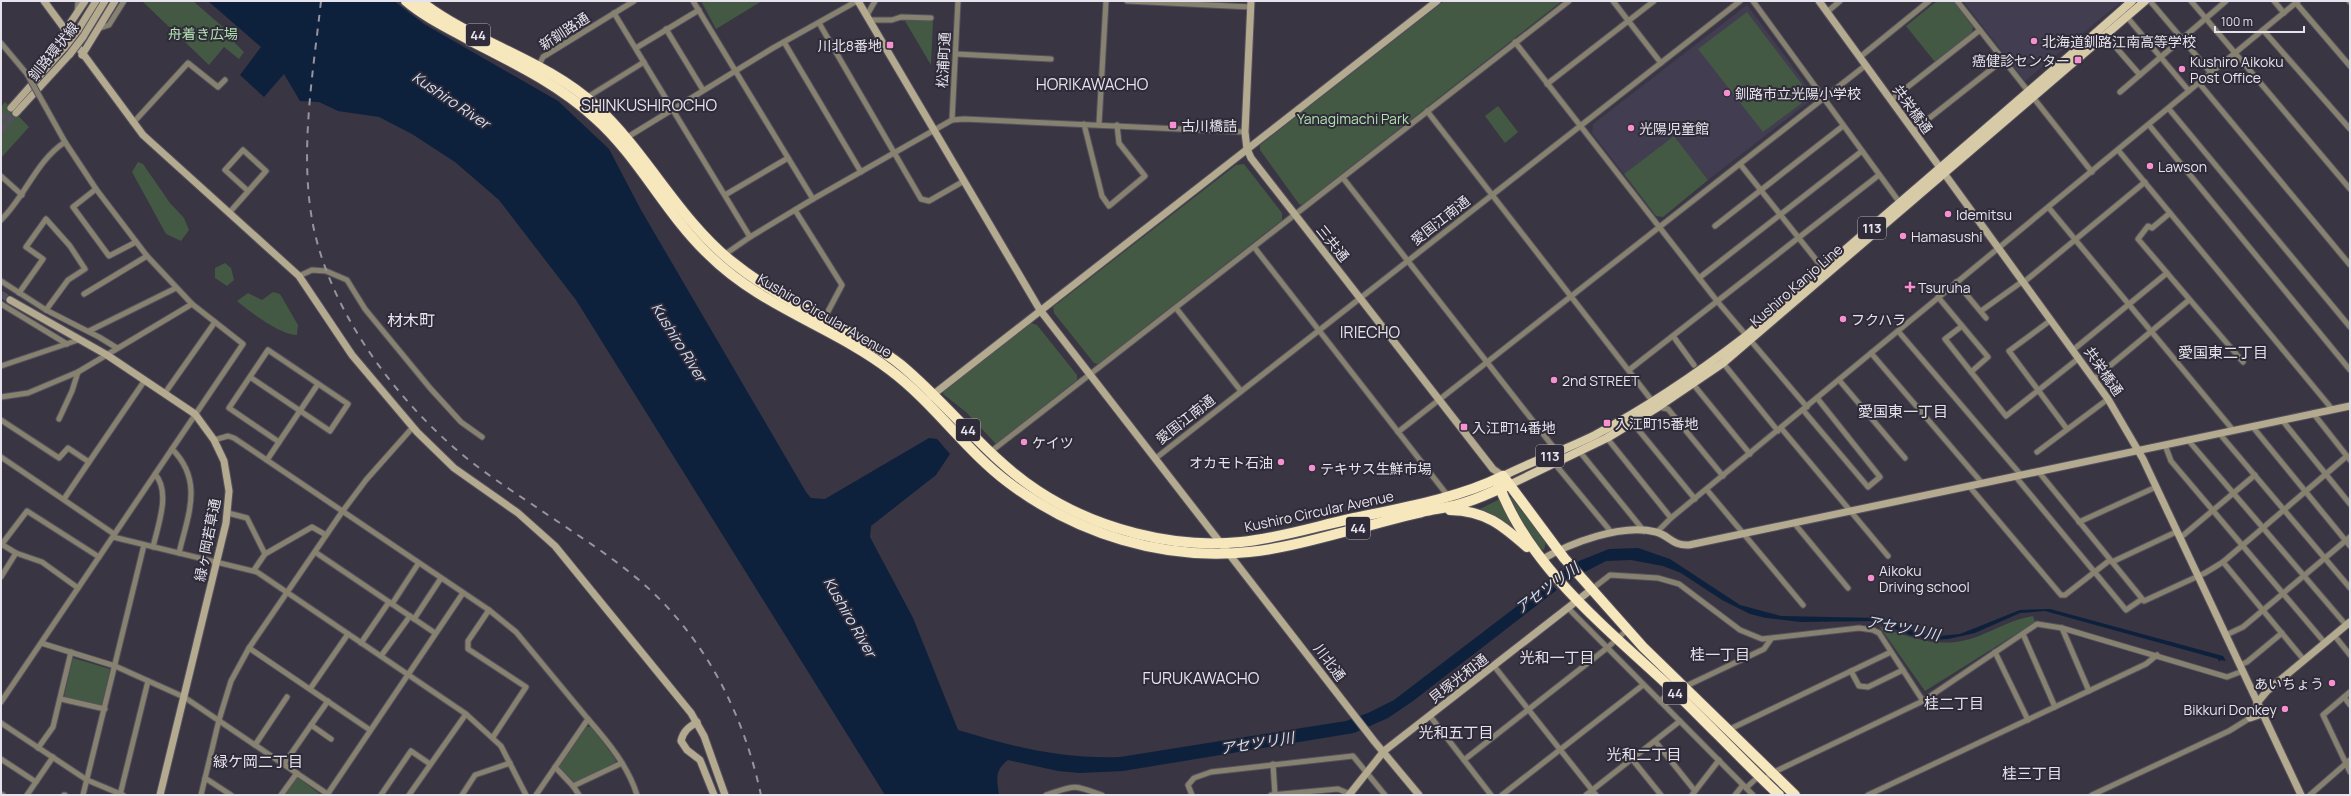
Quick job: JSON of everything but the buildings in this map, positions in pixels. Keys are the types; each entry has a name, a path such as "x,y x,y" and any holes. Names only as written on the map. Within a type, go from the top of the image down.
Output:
{"highway":[{"name":"Kushiro Circular Avenue","path":"406,1 436,22 536,71 564,92 608,129 678,222 767,299 880,362 929,398"},
{"name":"Kushiro Circular Avenue","path":"420,1 447,19 536,71 586,98 613,123 626,138 684,215 720,259 783,297 885,354 901,365 929,398 986,456 1007,481 1033,499 1075,523 1123,541 1166,550 1192,554 1229,553 1306,542 1472,500 1502,482"},
{"name":"Kushiro Circular Avenue","path":"986,456 1038,491 1099,522 1168,539 1220,543 1276,537 1502,482"},
{"name":"44","path":"1502,482 1561,554 1678,690 1779,795"},
{"name":"44","path":"1502,482 1520,528 1539,557 1570,592 1618,639 1728,730 1795,795"},
{"name":"44","path":"1433,510 1464,511 1488,518 1507,528 1539,557"}],"main road":[{"name":"Kushiro Kanjo Line","path":"1502,482 1656,404 1693,384 1723,363 1748,339 2030,94 2132,1"},
{"name":"Kushiro Kanjo Line","path":"2030,94 2106,36 2145,1"},
{"name":"Kushiro Kanjo Line","path":"1826,272 1900,203 1942,171"},
{"name":"Kushiro Kanjo Line","path":"1502,482 1555,464 1606,438 1632,422 1699,372 1748,339"}],"street":[{"path":"44,1 82,55 143,135 299,276 352,355 432,449 454,468 524,518 555,546 697,722 704,736 725,795"},
{"path":"78,1 78,14"},
{"path":"65,31 78,14 85,1"},
{"name":"釧路環状線","path":"96,1 78,30 14,111 70,54 83,37 105,1"},
{"path":"82,55 100,28 115,1"},
{"path":"100,28 109,25 124,1"},
{"name":"新釧路通","path":"536,71 543,57 633,1"},
{"path":"693,1 813,198"},
{"path":"626,138 736,70 858,1"},
{"name":"川北通","path":"858,1 1040,310 1374,741 1384,751 1419,795"},
{"path":"875,1 868,18 892,20 901,17 931,18"},
{"name":"松浦町通","path":"952,120 958,1"},
{"path":"1099,124 1106,1"},
{"path":"1127,1 1251,4"},
{"path":"929,398 1437,1"},
{"path":"986,456 1569,1"},
{"path":"1613,1 1661,63"},
{"path":"1547,84 1654,1"},
{"name":"愛国江南通","path":"1156,458 1740,1"},
{"path":"1753,1 1900,203"},
{"name":"共栄橋通","path":"1819,1 2074,350 2108,400 2138,450 2301,795"},
{"path":"1827,12 1840,1"},
{"path":"1860,57 1929,1"},
{"path":"1957,1 2092,172"},
{"path":"2150,1 2211,73"},
{"path":"2191,1 2234,54 2350,189"},
{"path":"2120,92 2226,1"},
{"path":"2274,1 2284,13"},
{"path":"1657,532 1671,518 1780,430 1956,282 2169,109 2297,2 2350,66"},
{"name":"三共通","path":"1251,4 1245,132 1246,149 1251,158 1439,398 1502,482"},
{"path":"636,48 699,10"},
{"path":"614,13 750,237"},
{"path":"2127,17 2189,91"},
{"path":"820,23 921,199 929,201 964,181"},
{"path":"666,29 703,90"},
{"path":"1891,100 1980,30"},
{"path":"2263,30 2350,129"},
{"path":"2106,36 2140,75"},
{"path":"784,42 860,172"},
{"path":"1515,42 1717,301 1868,487 1880,477 1817,398"},
{"path":"1,43 27,74 65,142 96,189 146,256 192,304 243,344 1,702"},
{"path":"956,54 1051,59"},
{"path":"1913,131 2003,60"},
{"path":"586,98 644,62"},
{"path":"133,123 188,63 218,87 225,80"},
{"path":"1398,432 1439,398 1866,65"},
{"path":"2199,83 2350,265"},
{"path":"2169,109 2350,328"},
{"path":"1427,111 1656,404 1668,409 1722,476"},
{"path":"720,259 750,237 813,198 952,120 964,119 1099,124 1245,132"},
{"path":"1084,124 1102,196 1109,206 1144,176 1119,143 1117,125"},
{"path":"2149,125 2350,370"},
{"path":"1715,226 1843,126"},
{"path":"1,220 22,195 45,159 65,142"},
{"path":"229,212 248,191 266,171 243,150 225,170 248,191"},
{"path":"2118,150 2332,409"},
{"path":"1699,278 1862,151"},
{"path":"725,195 788,158"},
{"path":"1740,164 1826,272"},
{"path":"1629,370 1879,175"},
{"path":"1,176 22,195"},
{"path":"1343,178 1558,453"},
{"path":"1980,311 2023,282 2145,182"},
{"path":"96,189 73,207 109,256 136,242"},
{"path":"2048,208 2130,304 2233,430"},
{"path":"795,210 842,285 824,320"},
{"path":"2170,213 2152,228 2148,226 2138,239 2243,362"},
{"path":"19,294 43,259 26,247 46,219 70,246 85,268 68,280 46,310"},
{"path":"1254,248 1319,329 1448,496"},
{"path":"84,294 146,256"},
{"path":"299,276 312,270 326,271 347,280 365,309 430,388 461,422 482,437"},
{"path":"2074,350 2167,273"},
{"path":"1,281 46,310 89,331 117,348"},
{"path":"1956,282 1986,318"},
{"path":"89,331 176,288"},
{"path":"1938,297 1988,357 1971,372"},
{"name":"緑ヶ岡若草通","path":"10,300 78,340 107,355 195,414 214,440 224,461 227,474 228,513 160,795"},
{"path":"2094,379 2189,300"},
{"path":"1,304 67,344"},
{"path":"1,397 28,393 78,372 192,304"},
{"path":"1176,308 1241,391"},
{"path":"2051,320 2009,351 2067,429"},
{"path":"165,393 215,322"},
{"path":"1962,326 1946,339 2006,416 2079,358"},
{"path":"1898,331 2018,475 2094,573 2126,610 2142,599 2144,601 2198,576 2223,562 2326,474 2348,458 2313,413"},
{"path":"1673,336 1694,365"},
{"path":"1,366 78,340"},
{"path":"250,377 330,432 348,404 268,350 229,408 279,442"},
{"path":"1871,353 1982,483"},
{"path":"1723,363 1888,556"},
{"path":"59,419 72,392 78,372"},
{"path":"64,499 145,380"},
{"path":"1839,380 1905,458"},
{"path":"267,460 318,384"},
{"path":"1693,384 1750,454"},
{"path":"2037,452 2108,400"},
{"path":"1539,557 1561,554 1612,533 1644,531 1657,532 1680,546 2350,406"},
{"path":"1,420 59,458 68,448 90,462"},
{"path":"2282,420 2350,504"},
{"path":"1632,422 1695,499"},
{"path":"2252,426 2305,492 2348,539 2350,546"},
{"path":"201,795 219,720 231,681 249,648 342,512 366,480 413,427"},
{"path":"2218,434 2255,475 2350,588"},
{"path":"214,440 228,436 234,438 488,610 516,632 610,745 622,763 636,795"},
{"path":"1606,438 1671,518"},
{"path":"2188,440 2304,577 2348,624 2267,691 2257,703 2250,718"},
{"path":"2165,445 2171,461 2325,643"},
{"path":"172,449 187,468 192,490 191,505 179,553"},
{"path":"1580,452 1644,531"},
{"path":"1,457 64,499 114,535 144,545 254,570 466,714 493,737 510,762 526,795"},
{"path":"1555,464 1612,533"},
{"path":"2038,471 2142,599"},
{"path":"153,547 163,486 155,474"},
{"path":"1970,486 2061,595 2065,596 2111,561 2178,535 2214,511 2255,475"},
{"path":"2079,522 2156,487"},
{"path":"1706,490 1803,605"},
{"path":"78,588 42,562 16,553 2,544 27,511 99,557"},
{"path":"228,513 247,518 265,554"},
{"path":"1794,523 1848,588"},
{"path":"254,570 265,554 312,527 326,535"},
{"path":"2226,635 2243,627 2348,539"},
{"path":"83,795 144,545"},
{"path":"315,552 435,633"},
{"path":"1,577 16,553"},
{"path":"2223,562 2304,660"},
{"path":"361,643 418,564"},
{"path":"1592,589 1610,575 1670,580 1693,592 1740,630 1762,639 1867,628 1879,633 1923,701"},
{"path":"381,656 441,578"},
{"name":"貝塚光和通","path":"1350,794 1384,751 1592,589"},
{"path":"41,643 115,666 184,697 328,795 463,593"},
{"path":"1568,608 1753,795"},
{"path":"488,610 468,641 468,649 526,687 493,737"},
{"path":"1735,795 1744,787 1761,778 1923,701 2037,624 2062,628 2227,677 2242,668 2282,632"},
{"path":"2062,628 2088,691"},
{"path":"1464,760 1607,648 1627,630"},
{"path":"310,688 348,634"},
{"path":"2023,634 2055,707"},
{"path":"2334,635 2350,655"},
{"path":"1660,701 1678,690 1764,649 1771,639"},
{"path":"249,648 370,730"},
{"path":"38,748 53,727 72,652"},
{"path":"1728,730 1891,652"},
{"path":"1995,652 2028,720"},
{"path":"1868,795 2146,664 2157,655"},
{"path":"1494,666 1594,793"},
{"path":"1851,671 1859,686 1868,687 1904,670"},
{"path":"1,723 87,780 121,795 148,681"},
{"path":"1502,795 1643,685"},
{"path":"2252,692 2267,691"},
{"path":"2350,692 2323,714 2348,761 2350,772"},
{"path":"254,744 287,697"},
{"path":"2344,697 2350,705"},
{"path":"61,699 105,709"},
{"path":"284,764 328,701"},
{"path":"409,795 466,714"},
{"path":"2092,795 2229,731 2250,718 2262,714"},
{"path":"1430,716 1492,795"},
{"path":"536,795 588,719"},
{"path":"1586,795 1594,793 1632,758 1680,721"},
{"path":"697,722 688,727 681,741 687,750 700,760 714,795"},
{"path":"311,725 331,739"},
{"path":"1655,741 1693,793 1719,760"},
{"path":"380,795 411,751 430,764"},
{"path":"1192,795 1188,785 1194,778 1211,772 1353,756 1368,772 1385,795"},
{"path":"27,795 53,757"},
{"path":"1632,758 1661,795"},
{"path":"1,759 36,782"},
{"path":"2310,795 2348,761"},
{"path":"462,795 475,775 510,762"},
{"path":"573,786 622,763"},
{"path":"1273,764 1276,795"},
{"path":"555,767 573,786 579,795"},
{"path":"281,795 297,773"},
{"path":"205,778 231,795"},
{"path":"1046,795 1073,786 1102,795"},
{"path":"1271,795 1338,789 1350,794"}],"shaded area":[{"name":"北海道釧路江南高等学校","path":"1963,1 2122,1 2025,81"},
{"name":"釧路市立光陽小学校","path":"1747,5 1815,97 1708,180 1674,136 1624,174 1592,133 1593,124"}],"green space":[{"name":"舟着き広場","path":"142,1 193,1 223,27 230,38 244,52 239,59 224,47 209,65"},
{"path":"701,1 762,1 716,29"},
{"name":"Yanagimachi Park","path":"1444,1 1562,1 1302,205 1299,204 1260,150 1260,145"},
{"path":"1937,1 1953,1 1973,27 1972,33 1935,62 1906,26"},
{"path":"1747,12 1804,87 1802,103 1763,132 1698,49"},
{"path":"907,19 933,21 931,65 905,21"},
{"path":"5,102 29,127 1,158 1,107"},
{"path":"1498,106 1518,132 1505,143 1485,116"},
{"path":"1674,136 1708,180 1663,217 1656,216 1624,174"},
{"path":"138,162 143,164 170,203 184,218 189,230 181,241 166,234 132,172"},
{"path":"1244,164 1282,213 1282,220 1098,364 1094,363 1054,313 1053,307 1236,165"},
{"path":"225,263 231,268 234,280 227,286 215,278 215,268"},
{"path":"273,292 280,294 298,325 297,335 290,334 274,327 257,317 237,301 248,293 262,300"},
{"path":"1031,323 1037,325 1077,375 1077,380 996,444 966,412 943,394 944,390"},
{"path":"1508,497 1511,497 1546,542 1544,550 1536,548"},
{"path":"1500,499 1513,528 1478,510"},
{"path":"1336,526 1336,529 1309,537 1249,546 1248,543"},
{"path":"2033,616 2035,622 1925,691 1879,626 1916,639 1953,642 1979,636 2026,617"},
{"path":"73,658 110,669 102,706 64,697"},
{"path":"586,727 592,727 616,760 615,764 575,783 559,767"},
{"path":"297,777 321,795 284,795"}],"water":[{"path":"208,1 394,1 424,24 558,101 609,149 641,210 806,492 811,498 825,499 929,438 937,439 950,454 936,475 871,526 870,537 913,618 958,730 1018,747 1038,751 1078,756 1120,757 1346,721 1368,713 1394,700 1563,571 1579,561 1609,549 1638,548 1670,559 1740,605 1781,616 1878,618 1926,635 1938,636 1960,634 2020,610 2050,609 2223,656 2226,661 2220,660 2219,662 2218,659 2045,611 2020,613 1975,633 1948,639 1933,640 1910,635 1876,621 1801,622 1766,618 1750,614 1722,600 1681,573 1663,566 1631,560 1606,561 1571,579 1413,701 1388,718 1354,733 1123,771 1080,773 1058,771 1008,760 998,772 997,780 999,795 885,795 576,300 499,200 455,162 412,134 379,117 338,111 319,102 300,101 284,74 264,97 240,75 261,47"}],"pier":[{"path":"1559,571 1570,583 1558,591 1547,580"}],"tunnel":[{"path":"1,119 11,108"},
{"path":"1,130 16,113"},
{"path":"1,294 10,300"}],"railway":[{"path":"321,1 311,85 307,141 309,197 313,225 321,256 333,287 348,316 384,373 405,399 451,445 495,480 625,568 669,609 702,651 727,696 747,744 761,795"}],"place":[{"name":"北海道釧路江南高等学校","path":"2034,41"},
{"name":"川北8番地","path":"890,45"},
{"name":"癌健診センター","path":"2078,60"},
{"name":"Kushiro Aikoku Post Office","path":"2182,69"},
{"name":"釧路市立光陽小学校","path":"1727,93"},
{"name":"古川橋詰","path":"1173,125"},
{"name":"光陽児童館","path":"1631,128"},
{"name":"Lawson","path":"2150,166"},
{"name":"Idemitsu","path":"1948,214"},
{"name":"Hamasushi","path":"1903,236"},
{"name":"Tsuruha","path":"1910,287"},
{"name":"フクハラ","path":"1843,319"},
{"name":"2nd STREET","path":"1554,380"},
{"name":"入江町15番地","path":"1607,423"},
{"name":"入江町14番地","path":"1464,427"},
{"name":"ケイツ","path":"1024,442"},
{"name":"オカモト石油","path":"1281,462"},
{"name":"テキサス生鮮市場","path":"1312,468"},
{"name":"Aikoku Driving school","path":"1871,578"},
{"name":"あいちょう","path":"2332,683"},
{"name":"Bikkuri Donkey","path":"2285,709"}],"district":[{"name":"HORIKAWACHO","path":"1092,84"},
{"name":"SHINKUSHIROCHO","path":"649,105"},
{"name":"材木町","path":"411,320"},
{"name":"IRIECHO","path":"1370,332"},
{"name":"愛国東二丁目","path":"2223,352"},
{"name":"愛国東一丁目","path":"1903,411"},
{"name":"桂一丁目","path":"1720,654"},
{"name":"光和一丁目","path":"1557,657"},
{"name":"FURUKAWACHO","path":"1201,678"},
{"name":"桂二丁目","path":"1954,703"},
{"name":"光和五丁目","path":"1456,732"},
{"name":"光和二丁目","path":"1644,754"},
{"name":"緑ケ岡二丁目","path":"258,761"},
{"name":"桂三丁目","path":"2032,773"}],"water label":[{"name":"Kushiro River","path":"451,100"},
{"name":"Kushiro River","path":"679,342"},
{"name":"アセツリ川","path":"1547,588"},
{"name":"Kushiro River","path":"850,617"},
{"name":"アセツリ川","path":"1903,628"},
{"name":"アセツリ川","path":"1257,743"}]}
